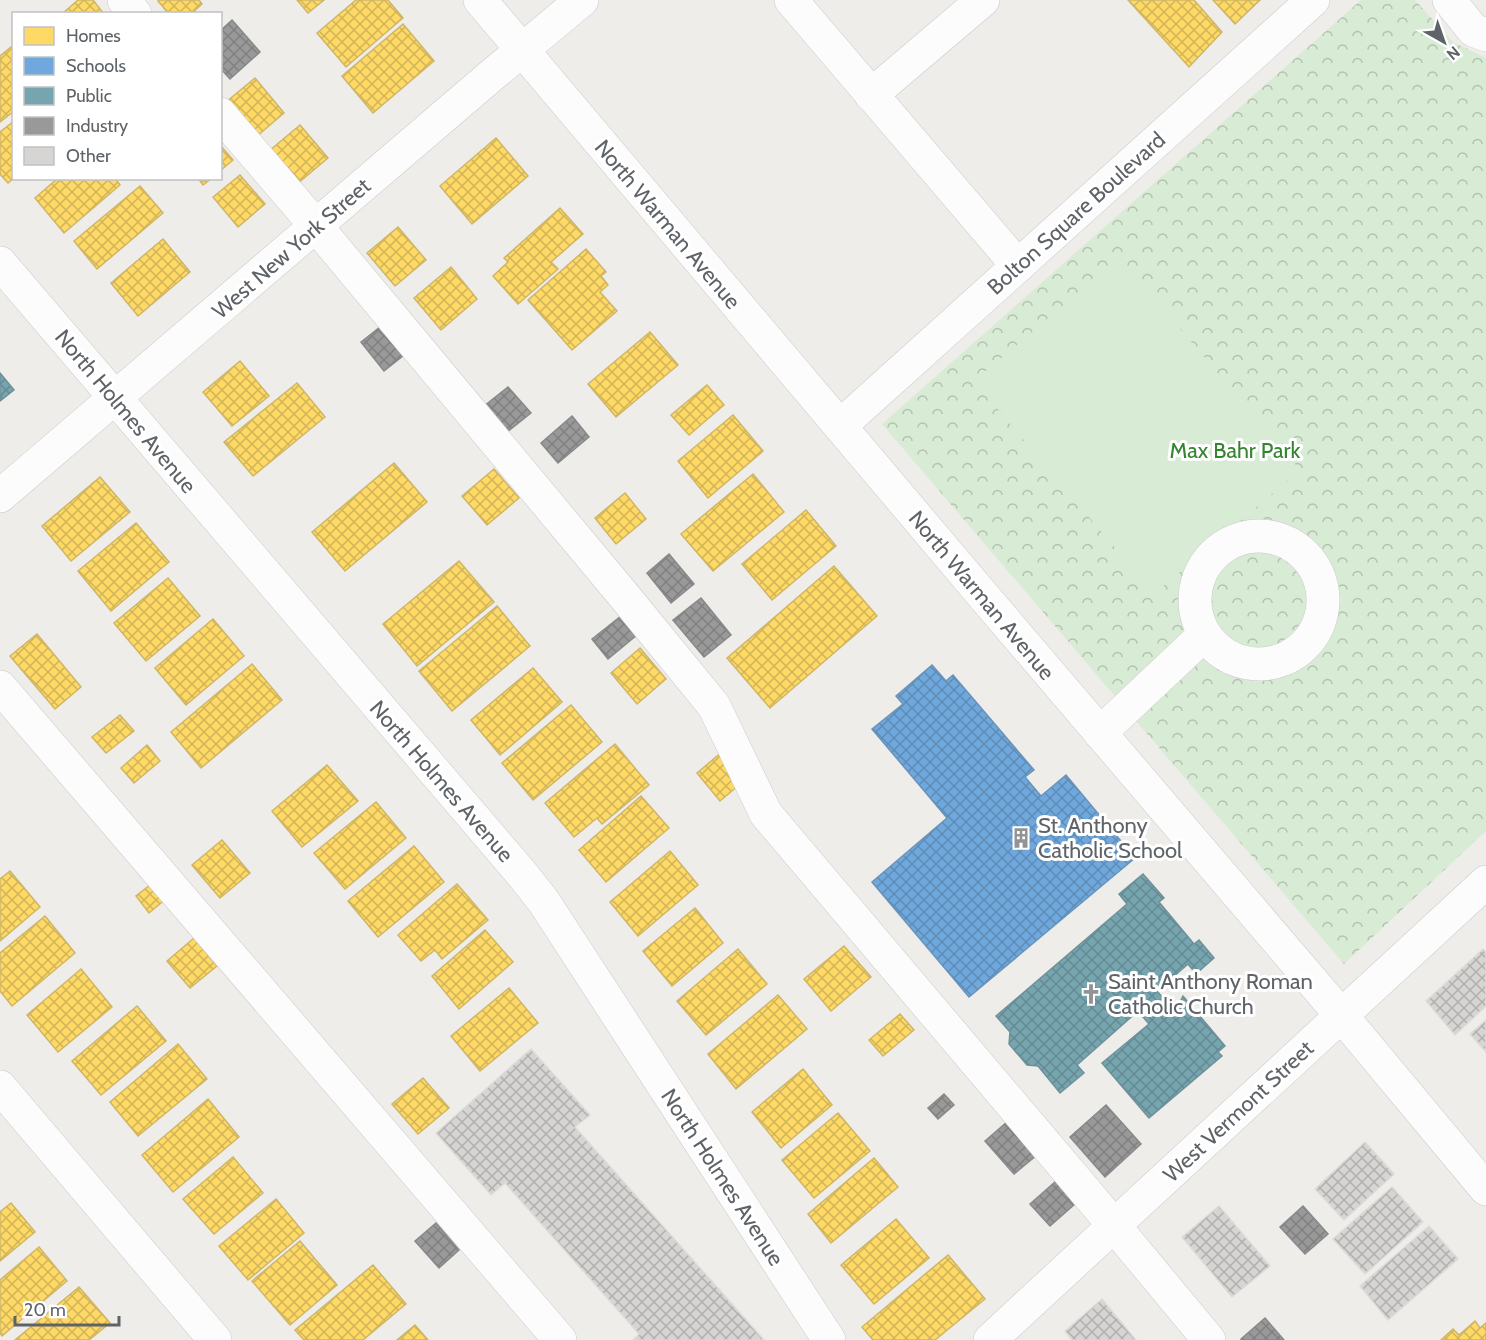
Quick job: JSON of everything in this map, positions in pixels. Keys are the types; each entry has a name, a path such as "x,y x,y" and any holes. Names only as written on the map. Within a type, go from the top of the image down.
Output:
{"street":[{"path":"124,0 133,12"},
{"name":"North Warman Avenue","path":"480,0 1486,1189"},
{"name":"West New York Street","path":"0,496 582,0"},
{"path":"790,0 1017,266"},
{"path":"872,95 983,0"},
{"name":"Bolton Square Boulevard","path":"840,426 1312,0"},
{"path":"1449,0 1473,30 1486,35"},
{"path":"222,116 316,226 714,706 766,814 1209,1340"},
{"name":"North Holmes Avenue","path":"0,263 522,874 544,903 829,1340"},
{"path":"1100,733 1204,635"},
{"path":"0,687 560,1340"},
{"name":"West Vermont Street","path":"990,1340 1486,882"},
{"path":"0,1087 215,1340"}],"green space":[{"name":"Max Bahr Park","path":"1361,0 1415,0 1453,42 1486,58 1486,831 1344,964 882,424"},
{"path":"1120,258 1300,470 1154,594 974,381"}],"building: Homes":[{"path":"78,0 93,0 102,12 64,12"},
{"path":"199,0 202,4 193,12 167,12 158,1"},
{"path":"297,0 324,0 308,13"},
{"path":"356,0 388,0 403,18 346,67 317,33"},
{"path":"1128,0 1194,0 1222,32 1189,67"},
{"path":"1213,0 1260,0 1235,24"},
{"path":"403,24 434,61 373,113 342,76"},
{"path":"12,48 12,113 0,122 0,56"},
{"path":"255,78 284,113 256,137 226,102"},
{"path":"12,123 12,180 8,183 0,174 0,132"},
{"path":"300,125 328,158 297,184 269,151"},
{"path":"496,138 528,176 472,224 440,186"},
{"path":"222,147 233,160 222,169"},
{"path":"240,175 265,204 238,227 213,197"},
{"path":"56,180 116,180 120,185 64,233 35,198"},
{"path":"199,180 209,180 203,185"},
{"path":"140,186 163,213 97,269 74,241"},
{"path":"560,208 583,234 551,262 558,269 518,304 493,276 508,262 504,258"},
{"path":"398,227 426,260 395,286 367,253"},
{"path":"163,239 190,272 138,316 111,283"},
{"path":"586,249 606,272 601,276 608,285 600,292 617,311 572,350 528,300"},
{"path":"451,267 477,299 441,330 414,298"},
{"path":"650,332 678,365 616,417 588,384"},
{"path":"240,361 269,396 232,426 203,392"},
{"path":"297,383 325,417 253,476 224,442"},
{"path":"707,385 724,405 689,435 671,415"},
{"path":"733,415 763,451 708,498 678,461"},
{"path":"394,463 427,502 345,571 312,532"},
{"path":"494,469 519,498 487,525 462,496"},
{"path":"753,474 784,512 713,571 681,534"},
{"path":"100,477 130,512 71,561 42,526"},
{"path":"625,493 646,519 616,544 595,518"},
{"path":"806,510 836,546 772,600 742,564"},
{"path":"136,523 169,562 111,611 78,571"},
{"path":"459,561 494,602 417,666 383,624"},
{"path":"834,566 877,616 770,708 727,658"},
{"path":"168,578 200,616 146,661 114,623"},
{"path":"497,606 530,646 452,711 419,671"},
{"path":"213,619 244,656 186,705 155,668"},
{"path":"37,634 81,687 55,709 10,656"},
{"path":"640,648 666,679 637,704 611,673"},
{"path":"252,664 282,700 201,768 171,732"},
{"path":"533,668 562,702 500,755 471,720"},
{"path":"571,705 602,742 533,800 502,763"},
{"path":"120,715 134,731 106,753 92,737"},
{"path":"615,744 649,785 602,824 597,818 574,837 545,803"},
{"path":"147,745 160,761 134,783 121,768"},
{"path":"723,751 746,779 720,801 697,773"},
{"path":"327,765 358,801 302,847 272,811"},
{"path":"641,796 669,828 606,882 579,850"},
{"path":"376,802 406,838 345,889 314,853"},
{"path":"222,840 250,873 220,898 192,865"},
{"path":"414,846 444,882 378,937 348,901"},
{"path":"670,851 698,885 638,936 610,902"},
{"path":"10,871 40,907 0,941 0,879"},
{"path":"154,882 167,898 149,913 136,896"},
{"path":"457,884 488,920 442,959 435,950 421,961 398,935"},
{"path":"695,908 723,943 672,986 643,951"},
{"path":"45,916 75,953 12,1006 0,991 0,953"},
{"path":"485,930 513,962 459,1009 432,976"},
{"path":"194,938 217,966 190,988 167,961"},
{"path":"844,946 871,977 831,1011 804,979"},
{"path":"738,949 767,984 706,1035 677,1001"},
{"path":"81,969 112,1007 58,1052 27,1015"},
{"path":"509,988 538,1023 480,1071 451,1036"},
{"path":"778,995 807,1029 736,1089 708,1054"},
{"path":"137,1006 166,1041 101,1095 72,1061"},
{"path":"900,1014 914,1030 883,1056 869,1040"},
{"path":"178,1044 207,1079 138,1136 110,1102"},
{"path":"803,1069 832,1105 781,1148 752,1112"},
{"path":"423,1078 449,1108 418,1134 392,1104"},
{"path":"208,1099 239,1137 173,1192 142,1155"},
{"path":"838,1113 870,1151 814,1198 782,1160"},
{"path":"233,1157 263,1193 214,1234 183,1199"},
{"path":"874,1158 898,1187 831,1243 808,1214"},
{"path":"276,1199 304,1233 248,1280 219,1246"},
{"path":"11,1203 35,1232 0,1261 0,1212"},
{"path":"896,1219 929,1258 874,1304 841,1265"},
{"path":"300,1241 337,1285 290,1325 252,1281"},
{"path":"39,1247 67,1281 2,1336 0,1333 0,1280"},
{"path":"948,1255 985,1299 935,1340 873,1340 862,1327"},
{"path":"373,1265 406,1304 363,1340 304,1340 295,1330"},
{"path":"79,1287 110,1323 89,1340 15,1340"},
{"path":"1475,1321 1480,1328 1486,1323 1486,1340 1441,1340 1453,1329 1459,1335"},
{"path":"415,1325 428,1340 397,1340"}],"building: Schools":[{"name":"St. Anthony Catholic School","path":"932,665 946,681 953,675 1034,770 1025,777 1041,796 1066,775 1135,858 969,997 872,882 947,818 872,729 903,704 896,696"}],"building: Public":[{"path":"0,373 14,390 0,401"},
{"name":"Saint Anthony Roman Catholic Church","path":"1143,874 1164,898 1159,902 1194,944 1199,940 1214,958 1196,974 1188,964 1157,991 1169,1005 1174,1001 1178,1006 1183,996 1225,1046 1218,1052 1222,1056 1149,1118 1102,1063 1149,1024 1138,1011 1077,1065 1084,1073 1060,1093 1038,1066 1027,1065 1009,1044 1010,1032 996,1016 1127,904 1119,894"}],"building: Industry":[{"path":"232,20 260,52 230,79 222,70 222,29"},
{"path":"385,323 408,352 384,371 361,342"},
{"path":"508,387 531,413 506,433 484,406"},
{"path":"572,416 589,437 558,463 541,443"},
{"path":"669,554 694,584 671,603 647,573"},
{"path":"701,598 731,635 704,657 673,620"},
{"path":"621,616 637,635 608,659 592,639"},
{"path":"944,1094 954,1105 938,1119 928,1108"},
{"path":"1106,1105 1141,1144 1105,1177 1070,1137"},
{"path":"1008,1121 1037,1155 1014,1174 985,1141"},
{"path":"1064,1174 1084,1196 1050,1226 1030,1204"},
{"path":"1303,1206 1328,1234 1305,1254 1280,1227"},
{"path":"436,1223 459,1250 439,1268 415,1241"},
{"path":"1265,1318 1284,1340 1241,1340 1241,1339"}],"building: Other":[{"path":"1483,949 1486,952 1486,1006 1455,1035 1426,1001"},
{"path":"1486,1020 1486,1052 1470,1034"},
{"path":"531,1049 590,1115 575,1127 764,1340 633,1340 639,1334 505,1183 491,1195 436,1133"},
{"path":"1365,1142 1394,1174 1344,1220 1315,1189"},
{"path":"1392,1187 1423,1222 1365,1274 1333,1239"},
{"path":"1219,1206 1270,1266 1232,1297 1182,1237"},
{"path":"1429,1226 1458,1259 1388,1320 1360,1286"},
{"path":"1102,1299 1136,1340 1072,1340 1065,1331"}],"place":[{"name":"St. Anthony Catholic School","path":"1021,838"},
{"name":"Saint Anthony Roman Catholic Church","path":"1091,994"}]}
